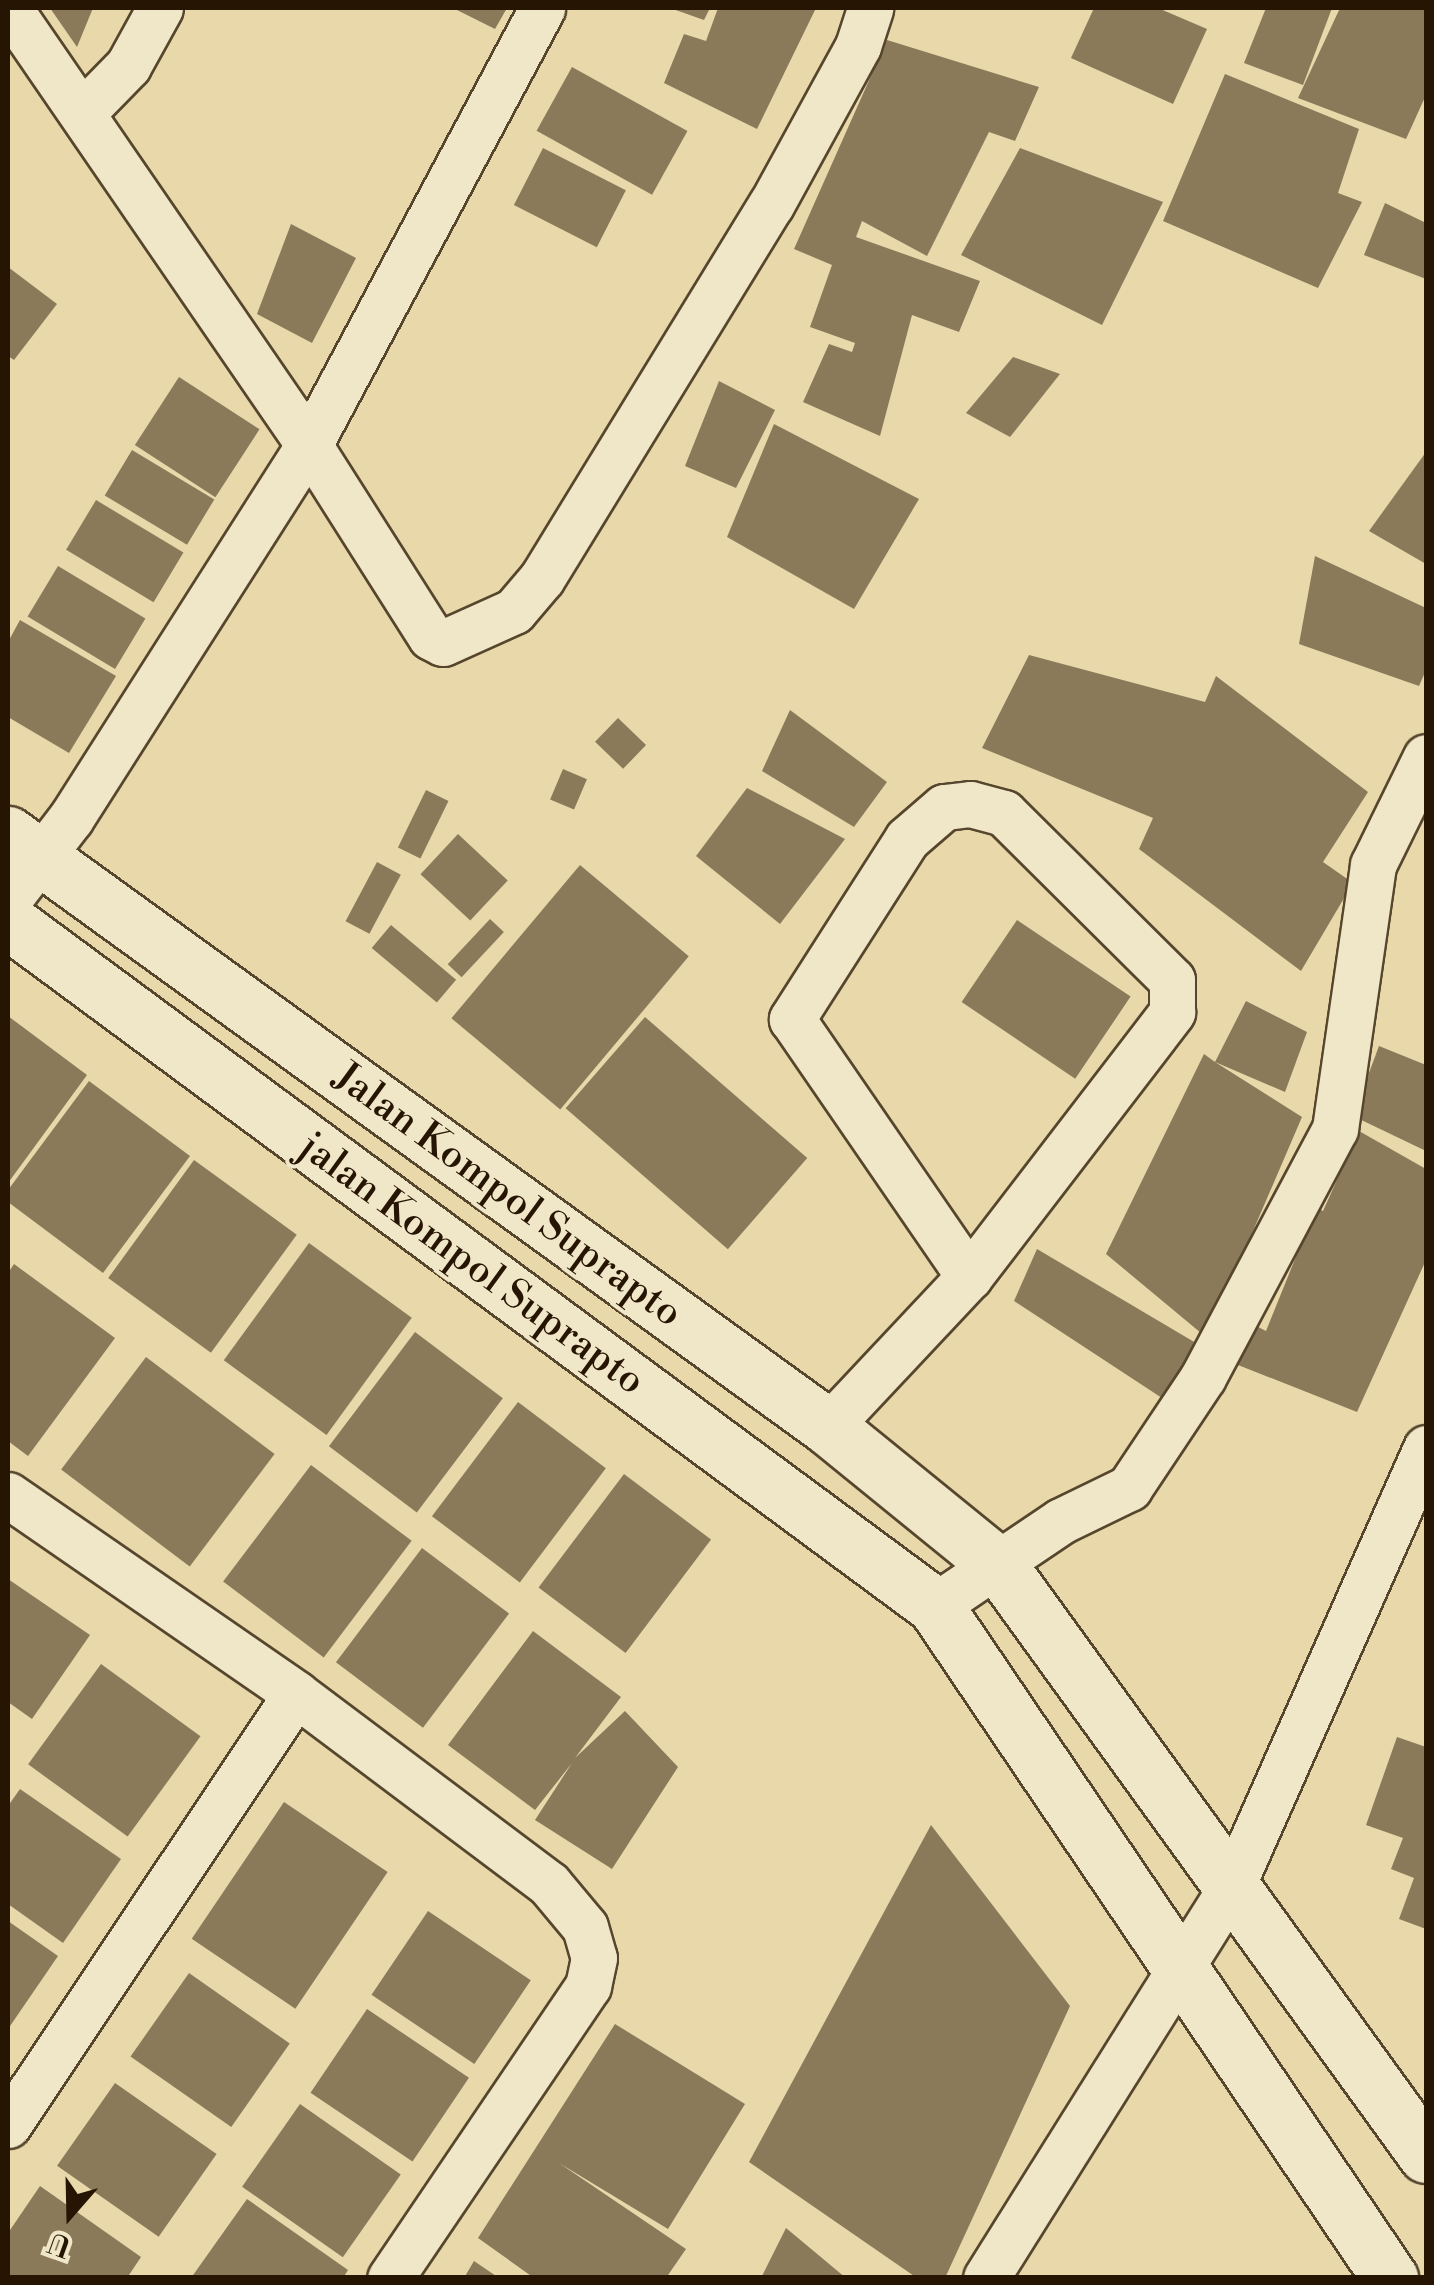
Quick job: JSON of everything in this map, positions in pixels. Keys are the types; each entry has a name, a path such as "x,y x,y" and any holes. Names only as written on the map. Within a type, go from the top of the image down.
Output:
{"street":[{"path":"10,8 104,92 309,444 430,637 458,641 514,611 542,578 771,205 858,46 870,8"},
{"path":"104,92 160,8"},
{"path":"19,864 309,444 542,8"},
{"path":"935,1606 1000,1567 1060,1521 1104,1506 1144,1471 1335,1129 1347,1070 1373,864 1426,757"},
{"path":"828,1427 969,1276 1172,1012 1172,980 1004,813 970,804 944,806 908,840 792,1020 969,1276"},
{"name":"Jalan Kompol Suprapto","path":"19,864 828,1427 1000,1567 1426,2155"},
{"name":"jalan Kompol Suprapto","path":"8,921 935,1606 1177,1971 1390,2278"},
{"path":"986,2278 1232,1886 1426,1448"},
{"path":"8,1495 296,1694 549,1884 585,1927 594,1958 588,1986 541,2062 390,2278"},
{"path":"8,2125 296,1694"}],"building":[{"path":"50,8 93,8 77,47"},
{"path":"453,8 507,8 495,29"},
{"path":"670,8 710,8 704,20"},
{"path":"718,8 816,8 757,129 664,83 684,34 706,41"},
{"path":"1094,8 1158,8 1207,29 1173,104 1071,58"},
{"path":"1266,8 1332,8 1303,85 1244,63"},
{"path":"1340,8 1426,8 1426,95 1406,139 1298,98"},
{"path":"887,40 1039,87 1015,141 989,132 927,256 862,221 856,237 980,281 959,332 912,315 880,436 803,402 829,344 852,352 855,343 810,327 832,265 794,249"},
{"path":"572,67 687,131 652,195 537,131"},
{"path":"1225,74 1359,129 1338,193 1362,202 1318,288 1163,221"},
{"path":"543,148 626,190 597,247 514,205"},
{"path":"1020,148 1163,202 1102,325 961,255"},
{"path":"1385,203 1426,223 1426,279 1364,255"},
{"path":"291,224 356,258 312,343 257,314"},
{"path":"8,267 57,304 14,360 8,356"},
{"path":"1013,357 1060,374 1010,437 966,413"},
{"path":"179,377 260,429 215,497 135,445"},
{"path":"719,381 775,410 736,488 685,466"},
{"path":"774,424 919,499 854,609 727,537"},
{"path":"132,450 214,499 187,545 105,495"},
{"path":"1426,452 1426,564 1369,531"},
{"path":"96,500 183,553 154,602 66,550"},
{"path":"1315,556 1426,608 1426,670 1419,686 1299,644"},
{"path":"58,566 145,619 115,669 28,617"},
{"path":"20,620 116,676 69,753 8,717 8,642"},
{"path":"1029,655 1205,702 1216,676 1368,792 1323,862 1353,883 1301,971 1139,849 1153,818 982,748"},
{"path":"790,710 887,782 854,827 762,771"},
{"path":"618,718 646,745 623,769 595,742"},
{"path":"563,769 587,779 574,810 550,799"},
{"path":"747,788 845,839 780,924 696,856"},
{"path":"426,790 448,801 420,858 398,848"},
{"path":"458,834 508,880 470,921 420,874"},
{"path":"377,862 401,875 369,934 346,921"},
{"path":"580,865 689,956 560,1109 451,1018"},
{"path":"490,919 504,932 462,977 448,964"},
{"path":"1017,920 1131,997 1075,1079 962,1002"},
{"path":"391,925 456,980 437,1003 372,948"},
{"path":"1246,1001 1307,1032 1285,1092 1215,1062"},
{"path":"8,1016 87,1075 8,1183"},
{"path":"645,1017 807,1158 728,1249 566,1108"},
{"path":"1379,1046 1426,1065 1426,1151 1353,1116"},
{"path":"1204,1054 1302,1117 1207,1338 1106,1254"},
{"path":"89,1081 190,1156 103,1273 8,1202 8,1190"},
{"path":"1359,1131 1426,1169 1426,1260 1357,1412 1223,1359 1237,1316 1266,1331 1316,1207 1323,1211"},
{"path":"194,1160 297,1235 211,1353 108,1278"},
{"path":"309,1243 412,1318 327,1435 224,1360"},
{"path":"1037,1249 1201,1346 1162,1398 1014,1301"},
{"path":"14,1264 115,1338 28,1456 8,1441 8,1273"},
{"path":"415,1332 503,1398 417,1512 329,1446"},
{"path":"146,1357 275,1454 190,1566 61,1470"},
{"path":"518,1402 606,1468 520,1582 432,1516"},
{"path":"311,1465 412,1541 324,1657 223,1582"},
{"path":"624,1474 711,1540 626,1653 539,1587"},
{"path":"422,1548 509,1614 423,1728 336,1662"},
{"path":"8,1579 90,1635 32,1719 8,1702"},
{"path":"533,1631 621,1697 575,1758 625,1711 678,1767 612,1869 535,1820 572,1763 535,1810 448,1745"},
{"path":"101,1664 201,1736 128,1837 28,1764"},
{"path":"1397,1737 1426,1747 1426,1929 1399,1919 1414,1878 1391,1869 1403,1838 1366,1825"},
{"path":"20,1789 121,1859 63,1943 8,1904 8,1806"},
{"path":"284,1802 388,1872 295,2009 192,1939"},
{"path":"931,1825 1070,2006 945,2278 917,2278 749,2162"},
{"path":"428,1911 531,1980 474,2064 372,1995"},
{"path":"8,1921 58,1956 8,2029"},
{"path":"189,1973 290,2044 231,2127 130,2057"},
{"path":"367,2009 469,2078 412,2162 311,2093"},
{"path":"615,2024 745,2104 668,2229 559,2163 686,2249 666,2278 534,2278 478,2238"},
{"path":"115,2083 217,2154 159,2237 57,2166"},
{"path":"300,2104 401,2175 343,2257 242,2187"},
{"path":"40,2186 141,2257 127,2278 8,2278 8,2233"},
{"path":"247,2199 348,2270 343,2278 191,2278"},
{"path":"786,2228 846,2278 761,2278"},
{"path":"474,2261 499,2278 464,2278"}]}
